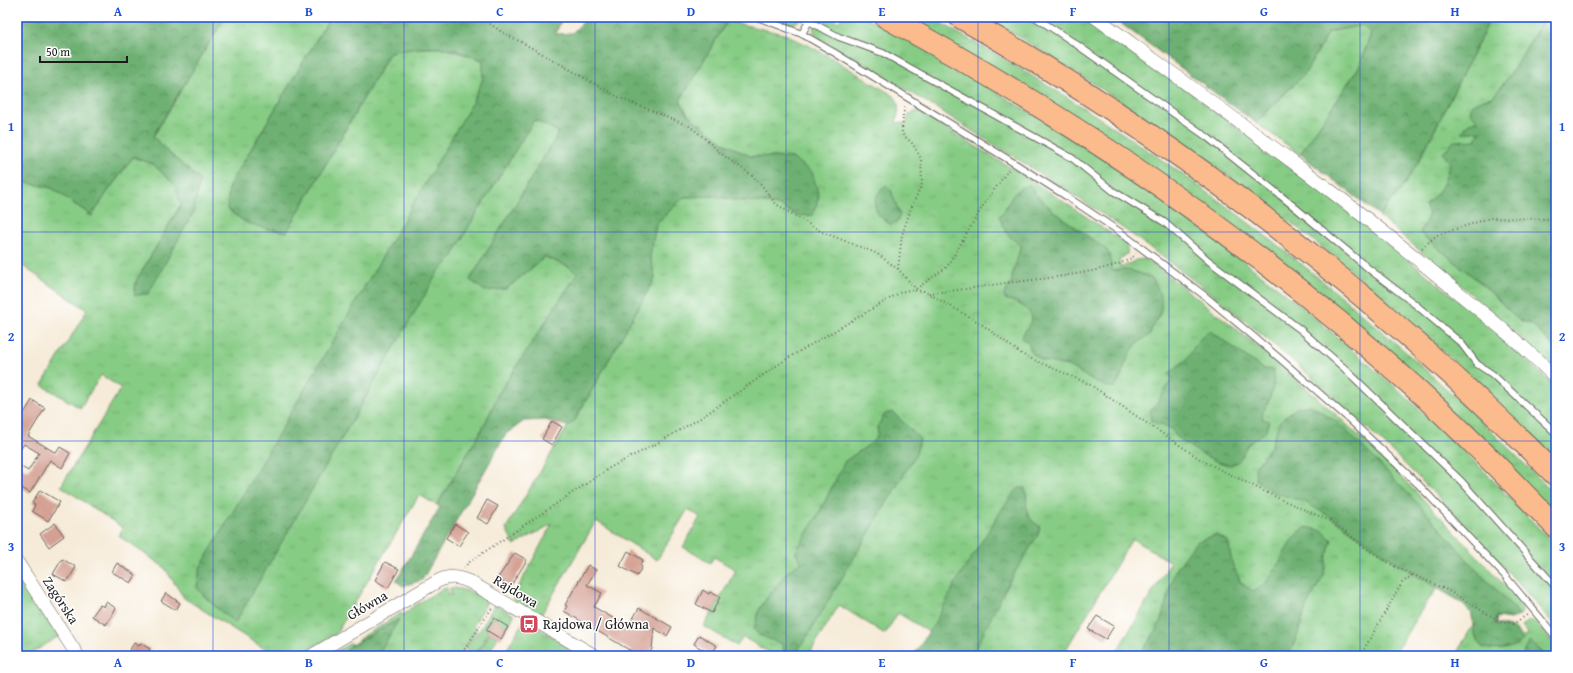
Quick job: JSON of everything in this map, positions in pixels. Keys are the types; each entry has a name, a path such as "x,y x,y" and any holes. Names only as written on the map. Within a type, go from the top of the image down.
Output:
{"highway":[{"path":"886,17 987,73 1091,138 1242,245 1326,311 1413,387 1509,478 1556,527"},
{"path":"960,17 1076,86 1149,134 1215,180 1285,233 1419,344 1492,412 1556,475"}],"street":[{"path":"1095,17 1337,195 1528,350 1556,378"},
{"name":"Zagórska","path":"17,562 78,656"},
{"name":"Główna","path":"312,656 438,581 451,577 459,578"},
{"name":"Rajdowa","path":"459,578 470,582 595,656"}],"lane":[{"path":"757,17 802,34 1014,163 1066,196 1141,248 1205,296 1278,356 1349,419 1418,484 1506,577 1556,637"},
{"path":"801,17 810,19 839,36 883,53 1049,145 1072,158 1113,191 1164,222 1208,261 1301,330 1344,368 1462,482 1556,587"},
{"path":"1035,17 1073,42 1213,142 1461,343 1478,364 1492,374 1556,433"},
{"path":"802,34 810,19"}],"path":[{"path":"480,17 502,32 618,97 689,126 723,155 759,182 776,204 822,232 876,253 898,269 916,289 928,294 990,330 1023,356 1089,384 1200,459 1280,500 1326,518 1345,531 1362,546 1412,575 1445,589 1502,622 1513,624 1533,609"},
{"path":"898,269 902,235 911,208 922,184 921,159 913,144 902,134 903,114 909,98"},
{"path":"459,578 462,570 468,563 610,466 656,444 714,409 788,358 894,296 916,289 947,267 984,204 1014,163"},
{"path":"1414,256 1437,235 1490,218 1556,219"},
{"path":"928,294 1077,274 1121,263 1133,258 1141,248"},
{"path":"1360,656 1402,583 1412,575"},
{"path":"460,656 480,628 497,598"},
{"path":"464,650 466,656"}],"green space":[{"path":"17,17 225,17 153,136 169,153 200,180 193,213 148,294 134,295 136,281 181,205 175,185 153,164 133,157 92,216 52,188 24,182 17,173"},
{"path":"225,17 330,17 229,186 228,209 245,222 287,232 390,52 418,48 443,48 483,60 483,79 471,105 438,272 451,259 469,226 534,119 559,132 470,280 506,289 545,257 570,267 577,274 499,393 484,426 437,505 419,495 336,634 297,656 276,656 184,598 164,567 119,536 123,528 61,486 121,388 101,375 80,408 42,385 87,310 17,262 17,193 24,182 52,188 92,216 133,157 153,164 175,185 181,204 136,281 193,213 189,170 153,137"},
{"path":"330,17 562,17 556,34 572,33 588,17 717,17 727,21 680,101 689,116 726,144 750,156 792,158 812,172 819,196 813,215 798,216 776,204 735,200 714,196 684,197 656,224 650,256 655,278 575,420 568,426 545,420 524,421 506,434 422,580 403,586 396,581 440,507 437,505 484,426 499,393 577,274 570,267 545,257 506,289 485,291 470,280 559,132 534,120 469,226 451,259 438,272 235,623 211,603 197,588 200,568 471,105 483,79 483,60 458,52 443,48 416,48 390,52 287,232 267,229 245,222 227,209 229,186"},
{"path":"774,17 802,17 795,23 789,24"},
{"path":"817,17 834,17 838,23 842,17 864,17 951,64 1092,151 1180,212 1300,305 1404,395 1481,468 1556,546 1556,627 1464,524 1415,474 1366,426 1262,335 1153,250 1090,206 921,99 816,36 814,31 814,23"},
{"path":"902,17 928,17 944,24 1099,118 1169,165 1238,215 1305,267 1371,322 1496,436 1556,496 1556,515 1411,373"},
{"path":"986,17 1086,17 1198,98 1362,222 1482,320 1556,387 1556,460 1455,362 1349,269 1276,211 1170,134"},
{"path":"1112,17 1493,17 1487,25 1419,161 1402,188 1379,215 1300,154 1359,67 1371,34 1362,25 1328,32 1306,72 1256,123"},
{"path":"1493,17 1531,17 1541,23 1510,75 1493,97 1484,99 1478,122 1462,132 1480,131 1476,141 1468,141 1450,163 1444,184 1434,198 1425,205 1429,214 1420,233 1482,284 1519,320 1532,324 1556,349 1556,369 1498,317 1379,216 1402,188 1419,161 1487,25"},
{"path":"1531,17 1556,17 1556,349 1532,324 1519,320 1482,284 1420,233 1429,214 1425,205 1442,186 1450,163 1443,153 1454,141 1476,140 1480,131 1461,133 1469,123 1478,121 1470,113 1472,104 1493,97 1510,75 1541,24"},
{"path":"727,21 788,35 830,57 894,96 898,102 896,122 906,124 909,115 917,111 921,113 1034,182 1115,236 1126,245 1127,248 1127,254 1119,260 1121,268 1136,260 1144,259 1155,265 1256,345 1375,451 1449,526 1521,604 1522,612 1520,615 1510,619 1497,617 1496,624 1515,628 1524,638 1528,633 1522,626 1529,621 1534,621 1556,646 1556,656 1455,656 1473,625 1472,614 1458,600 1437,588 1414,621 1394,656 1114,656 1171,562 1132,539 1062,656 968,656 898,613 885,634 839,605 808,656 775,656 743,637 737,646 704,626 736,570 714,557 710,563 683,547 700,517 688,509 657,560 596,521 541,615 512,599 552,524 514,545 506,528 568,426 575,420 655,278 650,256 656,224 684,197 714,196 735,200 776,204 798,216 792,158 750,156 726,144 689,116 680,101"},
{"path":"1362,25 1371,34 1359,67 1300,154 1256,123 1306,72 1329,32"},
{"path":"886,185 891,190 900,215 897,222 890,224 880,216 875,206 877,196"},
{"path":"1030,185 1035,194 1056,213 1107,250 1111,259 1112,271 1133,271 1153,279 1158,289 1161,298 1161,308 1158,318 1150,335 1140,341 1131,352 1115,387 1106,387 1068,366 1043,361 1031,353 1029,344 1021,338 1032,317 1024,307 1005,299 1004,294 1012,282 1012,276 1021,246 1007,234 999,217 1015,193 1024,186"},
{"path":"1209,330 1264,369 1274,370 1271,393 1262,414 1263,419 1269,421 1268,426 1264,433 1246,447 1239,461 1233,464 1220,463 1203,455 1181,440 1169,428 1151,421 1150,411 1172,379 1169,373 1186,360 1198,341"},
{"path":"1311,405 1337,422 1371,455 1426,512 1472,565 1516,610 1519,616 1505,618 1496,616 1495,624 1513,628 1523,640 1514,646 1498,650 1482,647 1474,633 1472,614 1458,600 1413,574 1334,519 1305,502 1273,492 1256,480 1255,468 1271,446 1280,421 1296,408"},
{"path":"893,412 920,439 916,454 805,640 794,656 785,656 782,644 759,635 754,629 759,610 788,571 801,563 799,557 795,553 821,509 845,461 869,445 876,438 878,434 877,427 885,414"},
{"path":"1019,488 1025,488 1028,514 1030,518 1040,527 1038,535 1006,587 977,646 969,656 913,656 937,619 955,584 1002,509"},
{"path":"1306,527 1323,531 1332,540 1327,556 1324,575 1306,607 1298,634 1289,656 1140,656 1160,623 1175,571 1196,542 1215,535 1228,541 1232,563 1241,583 1253,591 1260,588 1270,577 1292,540"},
{"path":"17,570 59,636 27,656 17,656"},
{"path":"447,588 448,595 451,595 450,588 455,588 469,591 487,599 486,604 473,626 477,630 459,656 377,656 399,619 349,647 344,656 337,656 335,652 351,643 352,645 401,613 403,615 410,610 409,609 442,589"},
{"path":"495,604 514,615 508,627 493,618 486,630 489,632 475,656 466,655 469,651 465,649 482,627"},
{"path":"399,619 377,656 344,656 349,647"},
{"path":"524,620 524,624 533,629 535,626 569,647 565,656 503,656"},
{"path":"490,633 498,637 487,656 476,656"},
{"path":"1530,642 1546,656 1522,656"}],"building":[{"path":"32,400 45,408 28,436 56,453 60,447 70,453 62,468 50,460 30,493 17,485 17,464 28,471 39,453 24,444 17,454 17,425"},
{"path":"552,421 562,427 552,445 542,439"},
{"path":"40,490 60,502 48,521 32,511 35,505 32,503"},
{"path":"487,500 498,506 488,524 477,518"},
{"path":"55,523 64,536 49,547 40,534"},
{"path":"455,524 468,532 459,546 446,538"},
{"path":"628,551 643,560 640,565 642,567 637,576 620,566"},
{"path":"515,553 527,560 510,587 497,579"},
{"path":"62,559 76,567 67,582 53,574"},
{"path":"385,562 399,569 388,588 375,580"},
{"path":"117,563 136,575 131,583 112,572"},
{"path":"588,565 596,570 587,585 602,593 594,607 628,627 639,608 672,627 667,636 654,628 652,649 648,656 635,656 630,653 631,651 564,611 567,606 565,605"},
{"path":"703,590 709,594 710,592 720,597 712,613 696,604"},
{"path":"166,593 180,603 176,610 161,601"},
{"path":"106,602 116,608 106,625 92,616 100,605 104,607"},
{"path":"1097,616 1114,626 1106,639 1088,629"},
{"path":"494,618 508,627 501,639 486,630"},
{"path":"699,635 717,646 711,655 694,644"},
{"path":"134,643 139,646 140,643 150,649 148,651 156,656 126,656"}],"place":[{"name":"Rajdowa / Główna","path":"529,624"}]}
